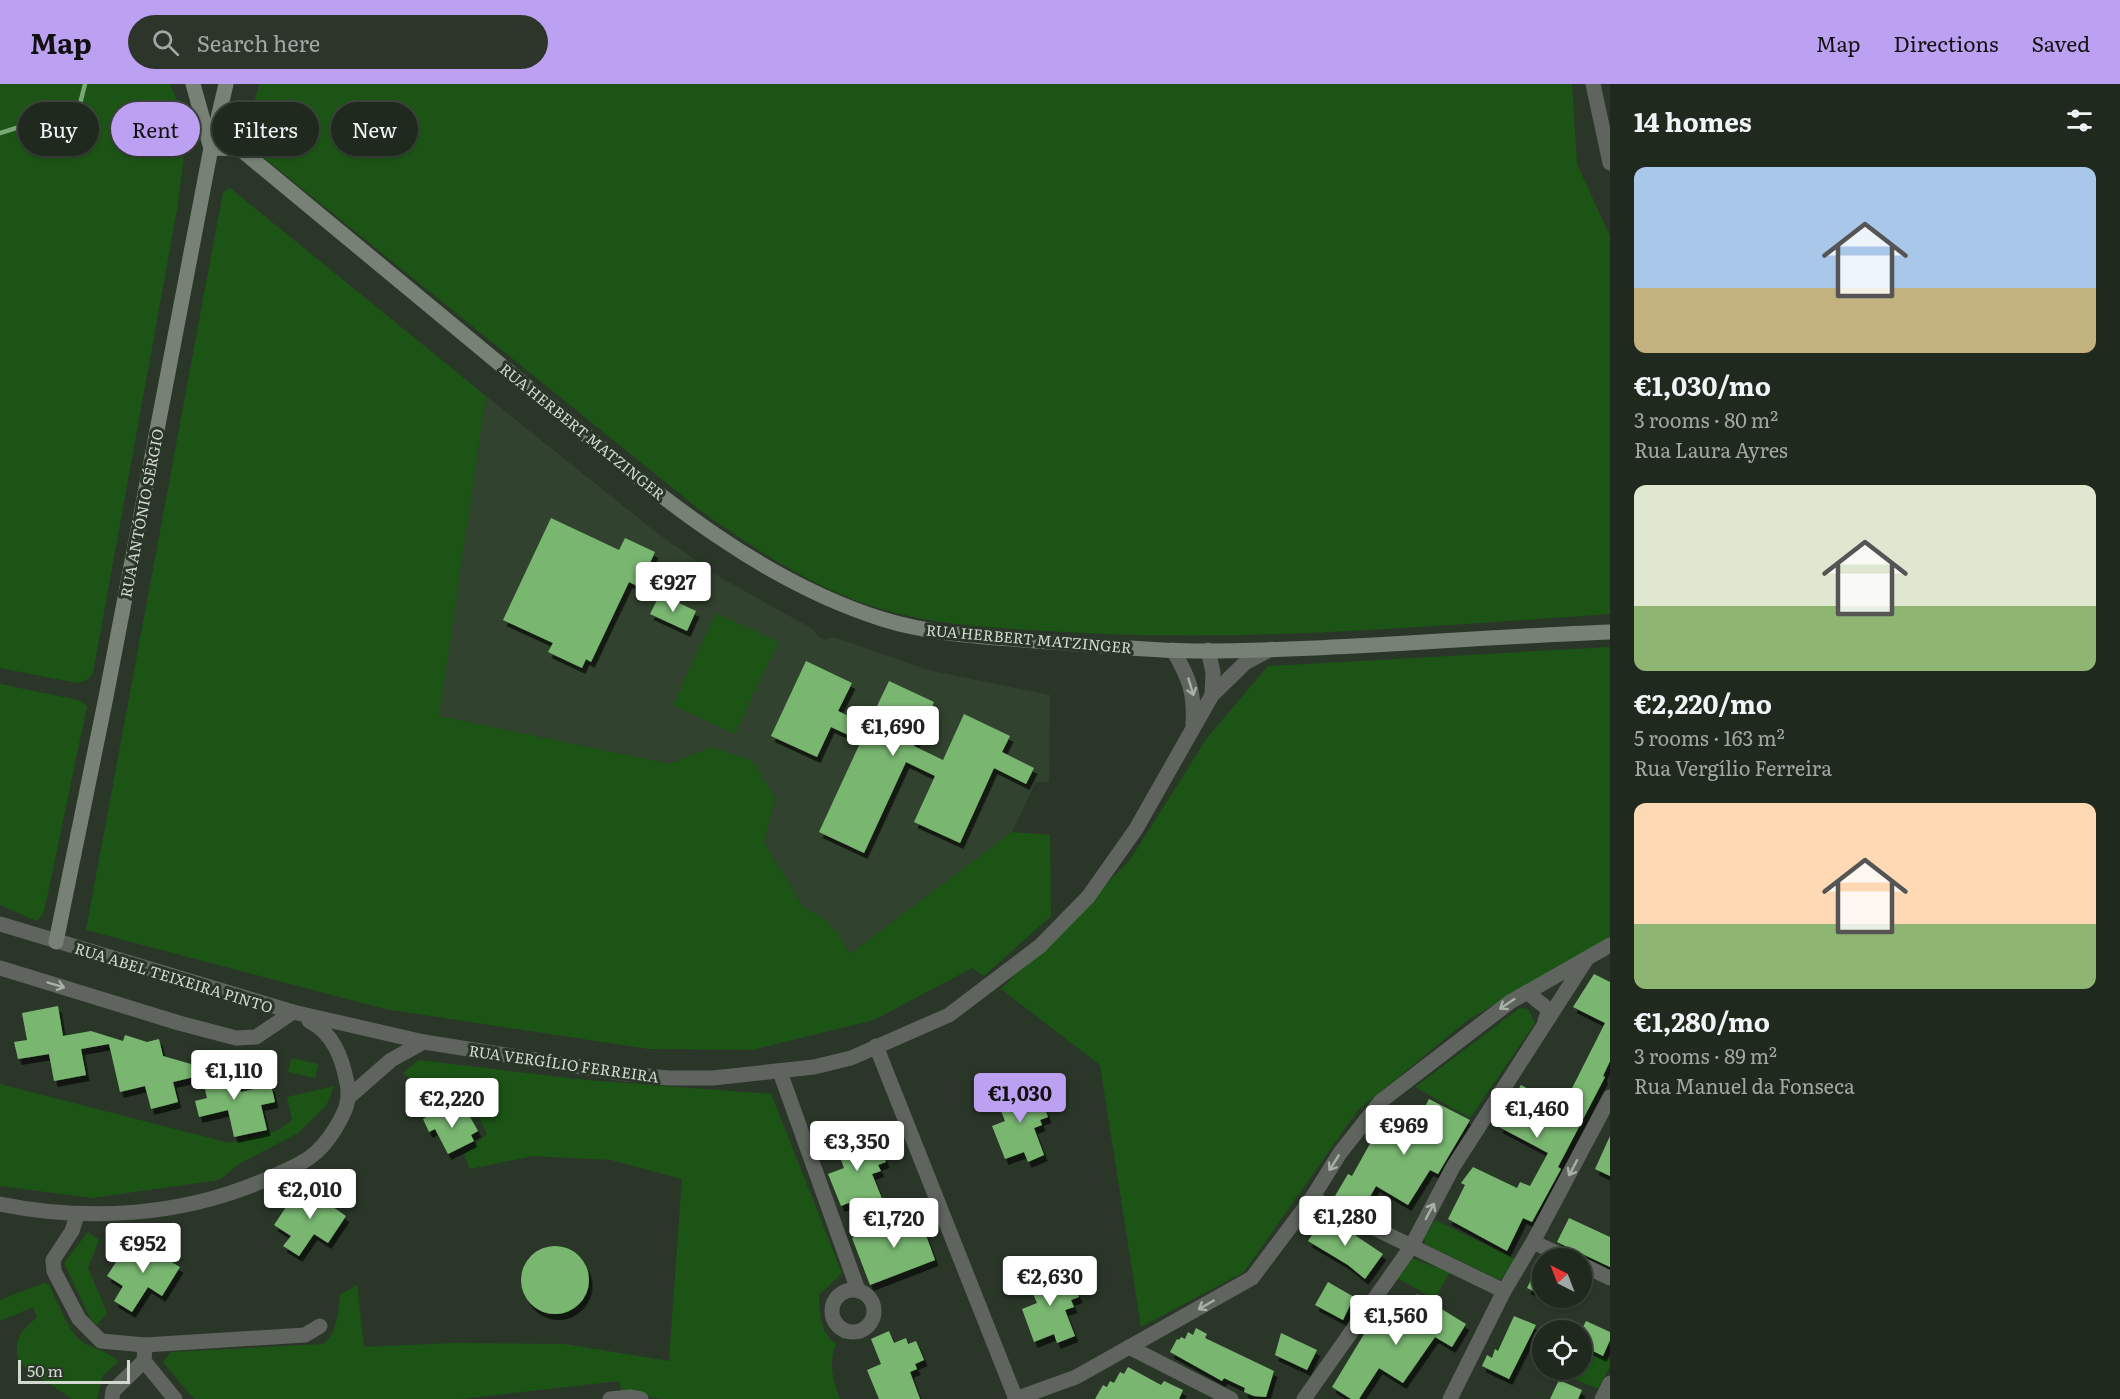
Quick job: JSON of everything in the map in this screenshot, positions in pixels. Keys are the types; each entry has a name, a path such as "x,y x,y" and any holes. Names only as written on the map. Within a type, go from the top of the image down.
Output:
{"street":[{"path":"193,84 211,148"},
{"name":"RUA ANTÓNIO SÉRGIO","path":"56,942 106,697 211,148 226,84"},
{"path":"1593,84 1610,163"},
{"name":"RUA HERBERT MATZINGER","path":"211,148 240,149 662,495 723,540 776,573 838,603 884,620 931,631 1019,640 1173,650 1271,649 1610,632"},
{"name":"RUA VERGÍLIO FERREIRA","path":"292,1012 424,1042 669,1078 713,1078 780,1072 851,1058 960,1008 1048,938 1088,897 1136,829 1212,695 1245,663 1271,649"},
{"name":"RUA VERGÍLIO FERREIRA","path":"1173,650 1187,674 1194,698 1193,728"},
{"path":"1208,650 1213,672 1212,695"},
{"name":"RUA ABEL TEIXEIRA PINTO","path":"0,924 292,1012"},
{"path":"876,1046 1015,1399 1076,1377 1252,1278 1312,1198 1340,1153 1382,1101 1444,1050 1527,992 1610,945"},
{"path":"1304,1399 1411,1247 1453,1167 1588,957"},
{"name":"RUA ABEL TEIXEIRA PINTO","path":"0,968 179,1023 236,1038 256,1037 292,1012"},
{"path":"1527,992 1549,1010 1542,1027"},
{"path":"0,1204 77,1215 173,1208 212,1200 247,1188 319,1153 344,1114 350,1096 344,1067 334,1044 323,1028 292,1012"},
{"path":"350,1096 391,1060 424,1042"},
{"path":"780,1072 858,1290"},
{"path":"1450,1399 1504,1291 1533,1242 1610,1097"},
{"path":"1312,1198 1504,1291"},
{"path":"77,1215 72,1231 53,1260 54,1271 79,1319 101,1341 145,1345 305,1335 320,1326"},
{"path":"1533,1242 1546,1248"},
{"path":"1592,1269 1610,1278"},
{"path":"145,1345 144,1361 175,1399"},
{"path":"1129,1347 1231,1399"},
{"path":"112,1399 113,1390 144,1361"},
{"path":"1602,1399 1610,1383"},
{"path":"610,1399 630,1397 641,1399"}],"shaded area":[{"path":"486,396 657,533 721,578 813,629 825,640 834,637 928,670 1050,695 1049,782 1036,782 1012,832 850,954 836,931 820,916 804,908 764,843 775,799 711,747 670,764 438,716"}],"green space":[{"path":"0,84 170,84 178,102 111,102 111,156 184,156 177,210 93,673 88,679 77,683 0,668"},
{"path":"260,84 1572,84 1577,164 1610,236 1610,614 1337,632 1200,636 1000,628 917,618 869,605 818,584 794,571 701,511 263,157 319,156 319,102 254,102"},
{"path":"230,188 486,396 439,716 670,764 711,747 753,761 775,799 764,843 804,908 820,916 836,931 850,954 1012,832 1050,835 1051,916 984,976 972,968 874,1020 752,1050 649,1049 385,1009 86,930 223,192"},
{"path":"716,613 778,642 735,734 673,705"},
{"path":"1610,647 1610,938 1469,1019 1358,1110 1244,1272 1141,1327 1100,1065 1001,989 1130,860 1207,738 1268,666"},
{"path":"0,684 78,700 87,706 44,912 37,921 0,905"},
{"path":"1520,1008 1528,1009 1535,1023 1470,1118 1415,1087"},
{"path":"291,1058 318,1064 315,1078 288,1072"},
{"path":"419,1060 586,1080 771,1094 842,1273 819,1295 823,1328 836,1344 832,1358 832,1372 840,1399 661,1399 621,1391 620,1381 460,1399 194,1399 163,1362 171,1352 323,1344 332,1334 338,1315 340,1295 357,1285 364,1347 454,1343 565,1344 669,1361 682,1179 611,1160 533,1156 470,1169 464,1154 487,1134 471,1102 450,1112 403,1073"},
{"path":"0,1084 229,1143 279,1130 292,1120 287,1097 334,1086 326,1106 298,1133 239,1164 219,1180 92,1198 0,1186"},
{"path":"1435,1220 1515,1259 1500,1280 1425,1244 1424,1238"},
{"path":"88,1232 99,1240 88,1268 107,1313 97,1325 91,1320 64,1263"},
{"path":"1411,1258 1450,1272 1435,1299 1397,1278"},
{"path":"44,1283 49,1285 75,1335 118,1362 103,1375 97,1399 72,1399 21,1364 17,1343 26,1327 37,1318 33,1307 0,1321 0,1300"},
{"path":"1592,1352 1610,1359 1610,1366 1598,1389 1577,1380 1592,1380"}],"building":[{"path":"551,518 619,550 625,538 655,552 639,587 629,582 591,662 586,659 582,668 548,652 553,643 503,620"},
{"path":"660,594 696,611 687,631 650,614"},
{"path":"806,661 852,683 838,711 868,725 889,681 934,702 914,746 943,760 964,714 1010,736 1002,752 1034,768 1026,784 994,768 960,843 914,822 935,776 906,762 864,853 819,832 861,741 831,727 817,757 771,736"},
{"path":"1594,974 1610,982 1610,1061 1603,1076 1605,1077 1558,1167 1561,1169 1532,1222 1523,1218 1507,1251 1448,1219 1465,1185 1461,1183 1473,1167 1517,1188 1520,1182 1530,1186 1548,1153 1499,1127 1521,1085 1562,1108 1605,1023 1573,1007"},
{"path":"58,1006 63,1036 91,1031 123,1041 125,1035 147,1042 159,1039 163,1056 191,1064 194,1077 173,1082 178,1102 151,1109 145,1086 120,1092 109,1044 81,1049 86,1075 54,1081 49,1054 18,1059 14,1042 27,1040 22,1013"},
{"path":"234,1064 241,1092 271,1085 275,1102 261,1105 267,1130 234,1137 228,1110 199,1117 195,1101 207,1098 201,1072"},
{"path":"1015,1086 1019,1097 1031,1092 1034,1099 1040,1096 1048,1117 1040,1120 1042,1125 1034,1128 1044,1155 1028,1162 1024,1152 1005,1159 992,1126 1005,1121 994,1094"},
{"path":"1429,1099 1470,1120 1438,1174 1430,1170 1408,1205 1376,1186 1362,1211 1335,1196 1348,1174 1352,1176 1387,1113 1414,1128"},
{"path":"442,1108 447,1118 465,1108 478,1131 471,1135 474,1141 448,1154 435,1129 429,1132 423,1119"},
{"path":"852,1134 856,1145 869,1140 872,1147 879,1144 886,1162 878,1165 881,1171 872,1174 883,1201 865,1208 861,1198 841,1206 828,1174 844,1168 834,1141"},
{"path":"1610,1136 1610,1176 1595,1169"},
{"path":"320,1184 335,1194 329,1204 346,1216 328,1243 314,1234 299,1256 283,1246 291,1236 274,1225 292,1198 306,1207"},
{"path":"918,1213 935,1260 870,1285 852,1238"},
{"path":"1325,1215 1383,1254 1365,1279 1348,1265 1308,1241"},
{"path":"1569,1218 1610,1237 1610,1267 1592,1259 1592,1248 1570,1248 1557,1242"},
{"path":"154,1237 170,1247 163,1257 180,1267 162,1296 148,1287 132,1312 114,1301 123,1286 107,1276 123,1251 139,1261"},
{"path":"555,1246 568,1249 579,1256 586,1267 589,1280 586,1293 579,1304 568,1311 555,1314 542,1311 531,1304 524,1293 521,1280 524,1267 531,1256 542,1249"},
{"path":"1046,1270 1050,1281 1062,1276 1064,1283 1072,1280 1079,1297 1071,1300 1074,1307 1065,1310 1075,1336 1057,1343 1054,1334 1034,1342 1022,1309 1037,1303 1026,1278"},
{"path":"1532,1278 1532,1290 1527,1288"},
{"path":"1328,1282 1354,1297 1343,1320 1315,1305"},
{"path":"1417,1294 1466,1324 1452,1347 1435,1337 1403,1383 1379,1368 1359,1399 1351,1399 1332,1387 1378,1311 1410,1330 1419,1317 1407,1309"},
{"path":"1514,1316 1532,1323 1532,1333 1509,1379 1482,1366 1487,1355 1492,1358 1495,1349 1498,1351"},
{"path":"1592,1324 1610,1332 1610,1340 1603,1356 1592,1350"},
{"path":"1196,1328 1207,1334 1205,1338 1274,1371 1266,1397 1244,1392 1245,1388 1224,1378 1222,1381 1170,1352 1177,1339 1181,1337 1185,1339 1188,1332 1193,1335"},
{"path":"889,1331 894,1343 906,1338 908,1344 916,1341 924,1360 915,1364 917,1369 910,1372 920,1399 879,1399 867,1370 881,1364 871,1339"},
{"path":"1281,1333 1317,1350 1307,1370 1275,1355"},
{"path":"1128,1367 1161,1385 1164,1381 1183,1390 1179,1399 1095,1399 1103,1385 1107,1387 1110,1381 1114,1383 1120,1372 1124,1374"},
{"path":"1559,1380 1582,1390 1578,1399 1550,1399"}],"waterway":[{"path":"0,133 79,108 85,84"}]}
